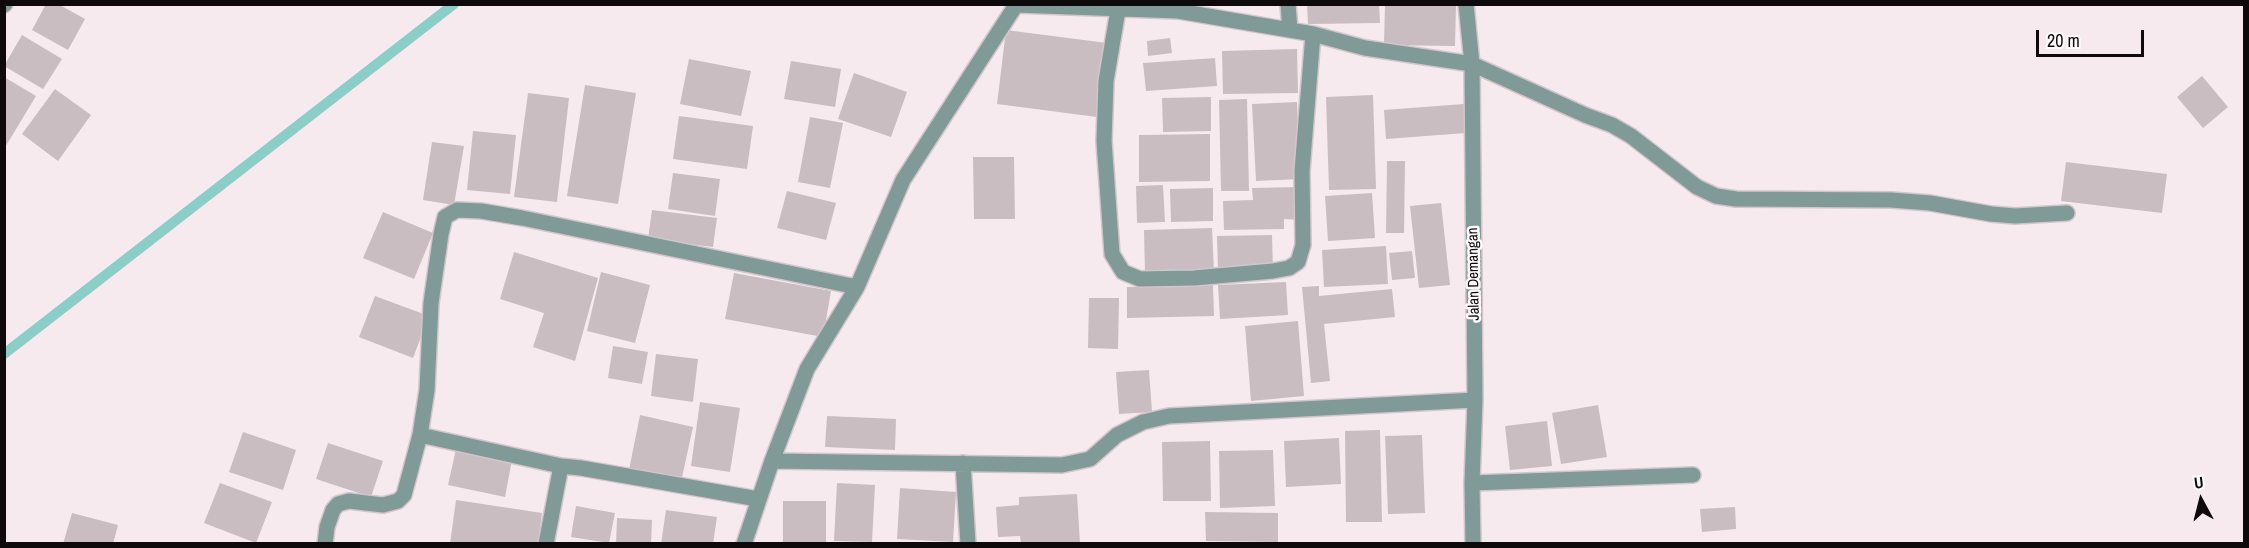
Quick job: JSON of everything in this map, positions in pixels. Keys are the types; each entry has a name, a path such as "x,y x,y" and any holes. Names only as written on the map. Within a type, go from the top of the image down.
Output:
{"street":[{"path":"1288,4 1290,30"},
{"name":"Jalan Demangan","path":"1466,4 1472,64 1475,400 1472,483 1473,543"},
{"path":"744,543 758,499 807,369 857,287 903,180 1016,5 1178,11 1314,33 1365,48 1472,64 1584,115 1612,125 1631,136 1697,187 1716,196 1736,199 1892,200 1930,203 2015,216 2067,213"},
{"path":"1118,10 1106,81 1104,141 1112,254 1123,272 1140,279 1205,277 1273,271 1289,268 1298,262 1303,245 1302,171 1314,33"},
{"path":"325,543 327,527 333,510 338,504 349,501 383,505 398,501 404,495 420,435 427,390 431,303 441,234 445,217 457,210 481,211 522,218 857,287"},
{"path":"772,461 1062,465 1090,459 1117,435 1143,422 1169,416 1475,400"},
{"path":"420,435 561,466 758,499"},
{"path":"963,463 968,543"},
{"path":"546,543 561,466"},
{"path":"1472,483 1693,475"}],"building":[{"path":"46,4 58,4 85,19 68,50 32,30"},
{"path":"1307,4 1379,4 1380,23 1308,24"},
{"path":"1385,4 1456,4 1455,46 1384,45"},
{"path":"1006,30 1107,43 1097,117 997,104"},
{"path":"22,35 62,59 43,89 4,66"},
{"path":"1170,38 1172,53 1148,56 1147,41"},
{"path":"1297,49 1298,93 1223,94 1222,51"},
{"path":"1215,58 1217,86 1146,91 1143,63"},
{"path":"689,59 751,71 741,116 680,104"},
{"path":"791,61 841,69 835,107 784,99"},
{"path":"854,73 907,92 891,137 838,119"},
{"path":"2202,76 2228,107 2203,128 2177,97"},
{"path":"4,77 36,96 4,149"},
{"path":"585,85 636,93 618,204 567,196"},
{"path":"55,89 91,115 58,161 22,134"},
{"path":"528,93 569,98 557,202 514,197"},
{"path":"1373,95 1376,189 1329,190 1326,97"},
{"path":"1211,97 1211,131 1163,132 1162,98"},
{"path":"1247,99 1249,191 1221,191 1219,100"},
{"path":"1297,102 1300,179 1256,181 1252,104"},
{"path":"1464,104 1466,133 1386,139 1384,110"},
{"path":"679,116 753,126 747,169 673,159"},
{"path":"810,117 843,123 830,188 798,182"},
{"path":"473,131 516,135 510,194 467,190"},
{"path":"1210,134 1210,181 1139,182 1139,135"},
{"path":"432,142 464,146 454,205 423,200"},
{"path":"973,157 1014,157 1015,219 974,219"},
{"path":"1387,161 1405,161 1404,233 1386,233"},
{"path":"2066,162 2167,174 2162,213 2061,201"},
{"path":"673,173 720,179 715,216 668,209"},
{"path":"1163,185 1165,222 1137,223 1136,186"},
{"path":"1300,187 1301,220 1284,219 1284,229 1224,230 1223,201 1253,200 1252,188"},
{"path":"1213,188 1213,221 1171,222 1170,189"},
{"path":"787,191 836,203 826,240 777,228"},
{"path":"1372,193 1375,238 1328,241 1325,196"},
{"path":"1441,203 1450,285 1419,288 1410,206"},
{"path":"652,210 717,218 713,247 648,239"},
{"path":"383,212 433,233 414,279 363,258"},
{"path":"1212,228 1214,273 1145,274 1144,230"},
{"path":"1272,235 1273,269 1218,270 1217,236"},
{"path":"1386,246 1388,284 1324,287 1322,250"},
{"path":"1412,251 1415,278 1392,280 1389,253"},
{"path":"514,252 598,278 575,361 533,347 544,313 500,299"},
{"path":"601,272 650,285 635,343 587,331"},
{"path":"734,273 831,291 823,337 725,319"},
{"path":"1286,282 1288,315 1220,319 1218,285"},
{"path":"1213,285 1214,316 1127,318 1127,287"},
{"path":"1319,286 1319,296 1392,289 1395,317 1324,324 1330,381 1311,383 1302,287"},
{"path":"375,296 429,316 413,358 359,337"},
{"path":"1089,298 1119,298 1118,349 1088,348"},
{"path":"1298,321 1304,396 1251,401 1245,326"},
{"path":"613,346 648,352 642,384 608,378"},
{"path":"656,354 698,359 693,402 651,396"},
{"path":"1149,370 1152,412 1119,414 1116,372"},
{"path":"700,402 740,408 730,472 691,466"},
{"path":"1598,405 1607,457 1561,464 1552,413"},
{"path":"640,415 693,427 681,482 629,470"},
{"path":"827,416 896,419 895,450 825,447"},
{"path":"1547,421 1552,466 1510,470 1505,426"},
{"path":"1380,430 1382,522 1346,522 1345,431"},
{"path":"243,432 296,450 283,490 229,472"},
{"path":"1422,435 1425,513 1388,514 1385,436"},
{"path":"1339,438 1341,484 1286,487 1284,441"},
{"path":"1210,441 1211,501 1163,501 1162,442"},
{"path":"328,443 383,461 371,497 316,479"},
{"path":"456,449 512,460 505,497 448,485"},
{"path":"1273,450 1275,506 1220,508 1219,451"},
{"path":"220,483 272,502 256,543 204,523"},
{"path":"837,483 875,485 872,542 834,541"},
{"path":"900,488 956,492 953,542 897,539"},
{"path":"1077,494 1080,544 1021,544 1020,536 998,537 996,507 1019,505 1019,497"},
{"path":"456,500 542,513 538,544 450,544"},
{"path":"783,501 826,501 826,543 783,542"},
{"path":"576,506 615,513 609,543 571,537"},
{"path":"1735,507 1736,529 1702,532 1700,509"},
{"path":"666,510 717,517 713,544 661,544"},
{"path":"1205,512 1278,513 1278,542 1206,541"},
{"path":"72,513 118,525 113,544 63,544"},
{"path":"617,518 652,520 651,544 616,544"}],"waterway":[{"path":"4,354 454,4"}]}
